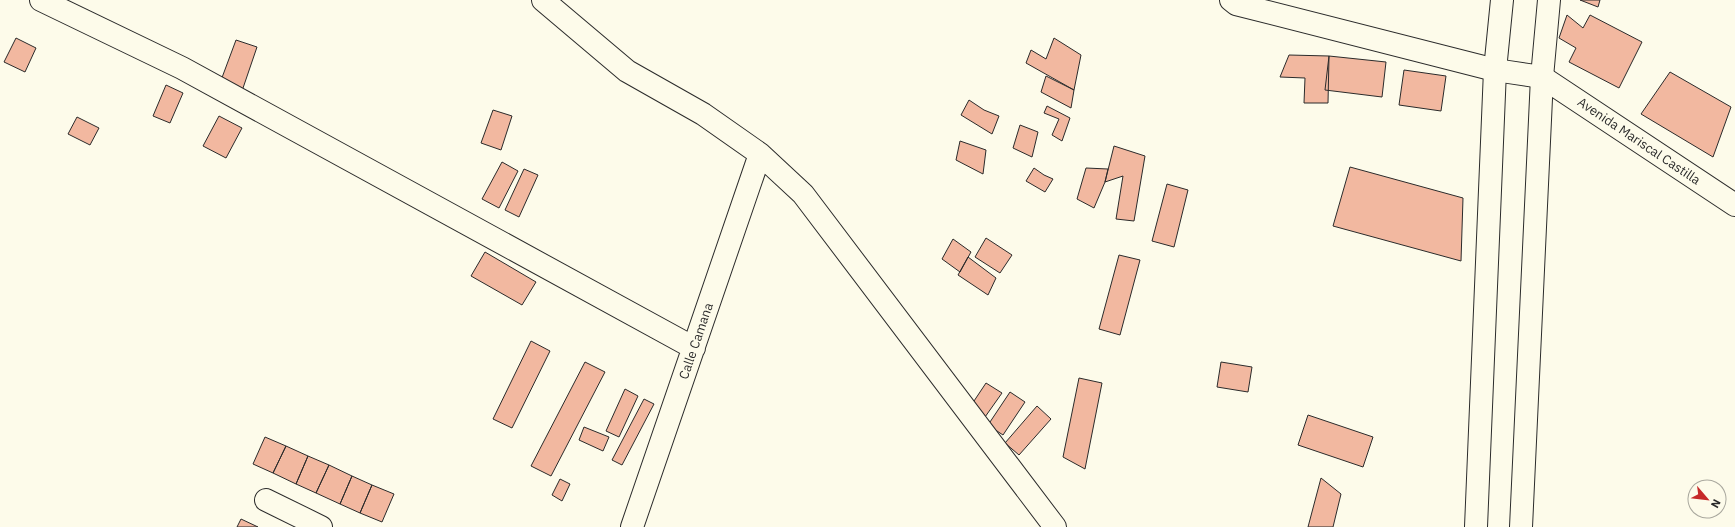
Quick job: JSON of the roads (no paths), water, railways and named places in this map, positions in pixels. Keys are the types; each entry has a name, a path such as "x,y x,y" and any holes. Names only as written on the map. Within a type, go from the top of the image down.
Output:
{"street":[{"path":"41,0 182,68 694,348"},
{"path":"543,0 627,71 702,114 760,154 803,194 1055,527"},
{"path":"1231,0 1236,4 1495,70 1542,78"},
{"path":"1476,527 1495,70 1502,0"},
{"path":"1521,527 1542,78 1549,0"},
{"name":"Avenida Mariscal Castilla","path":"1542,78 1735,205"},
{"name":"Calle Camana","path":"632,527 760,154"},
{"path":"266,500 321,527"}]}
